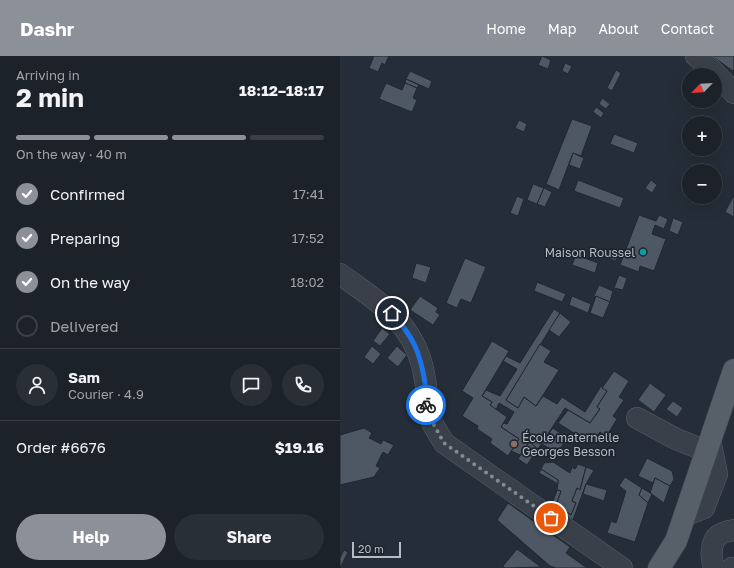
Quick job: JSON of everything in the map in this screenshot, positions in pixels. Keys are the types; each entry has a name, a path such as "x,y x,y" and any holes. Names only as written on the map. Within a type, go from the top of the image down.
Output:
{"main road":[{"path":"659,568 676,541 734,370"},
{"path":"676,541 676,568"}],"street":[{"path":"696,56 734,93"},
{"path":"340,274 392,313 405,328 418,352 426,385 426,401 429,416 444,443 486,483 622,568"},
{"path":"637,418 676,439 708,446"},
{"path":"715,568 711,558 714,541 717,536 734,530"}],"building":[{"path":"374,56 389,56 385,65 382,63 378,72 369,68"},
{"path":"542,56 551,60 548,69 538,65"},
{"path":"712,56 734,56 734,70 733,71"},
{"path":"565,63 572,66 568,74 562,71"},
{"path":"616,70 621,73 612,91 607,88"},
{"path":"410,71 432,81 429,89 406,79"},
{"path":"406,79 419,85 417,88 405,83"},
{"path":"386,83 402,90 405,83 417,88 413,98 417,100 412,112 379,99"},
{"path":"602,98 610,104 606,109 599,104"},
{"path":"596,107 604,113 601,118 593,112"},
{"path":"572,119 592,126 581,156 573,153 559,190 546,184"},
{"path":"519,120 527,124 524,132 515,128"},
{"path":"614,134 638,143 634,153 610,144"},
{"path":"573,153 584,158 580,169 569,165"},
{"path":"578,180 624,198 620,208 574,191"},
{"path":"651,180 657,185 652,193 645,188"},
{"path":"533,184 544,188 537,204 527,200"},
{"path":"544,188 552,192 545,207 537,204"},
{"path":"734,195 734,217 725,212"},
{"path":"517,196 524,199 518,216 510,213"},
{"name":"Maison Roussel","path":"639,215 656,221 659,215 668,219 664,229 655,225 652,234 666,239 654,271 640,266 639,272 620,265"},
{"path":"673,218 683,222 678,235 669,231"},
{"path":"607,249 619,254 616,261 604,257"},
{"path":"576,255 598,263 595,273 572,265"},
{"path":"465,258 486,267 471,303 461,299 457,308 446,303"},
{"path":"416,263 431,267 426,283 412,278"},
{"path":"619,275 627,278 623,290 614,288"},
{"path":"537,282 566,294 562,302 534,291"},
{"path":"599,285 613,291 610,302 594,296"},
{"path":"420,296 438,308 436,312 440,315 433,325 410,310"},
{"path":"572,296 591,304 588,313 569,305"},
{"path":"596,296 610,302 603,318 590,313"},
{"path":"554,309 560,313 506,400 518,408 524,397 536,406 543,396 557,404 562,397 585,412 601,386 607,391 597,407 600,409 590,423 565,408 538,449 529,442 520,455 511,451 519,439 501,427 503,423 507,424 514,412 499,403 496,410 490,405 492,402 482,396 486,390 500,396 517,369 503,361 506,356 520,363"},
{"path":"560,313 571,322 559,337 549,330"},
{"path":"382,328 390,334 380,346 373,341"},
{"path":"492,341 509,351 482,396 492,402 490,405 507,417 501,427 519,439 508,456 490,443 492,439 477,429 478,426 462,416 473,398 462,391"},
{"path":"540,344 551,351 544,362 559,370 536,406 524,397 518,408 506,400"},
{"path":"372,346 381,354 373,364 364,357"},
{"path":"397,346 407,355 398,367 387,358"},
{"path":"614,371 629,381 619,397 624,400 613,416 617,419 606,437 600,432 591,444 558,423 568,410 590,423 600,409 597,407 607,391 602,388"},
{"path":"650,383 666,395 654,412 638,400"},
{"path":"673,401 683,408 677,417 666,409"},
{"path":"364,428 372,433 369,438 381,444 383,440 394,445 388,455 383,452 376,466 380,468 374,477 340,485 340,435"},
{"path":"553,428 567,438 565,442 549,433"},
{"path":"549,433 564,443 557,453 542,444"},
{"path":"529,442 538,449 527,465 518,459"},
{"path":"647,458 672,471 674,479 670,486 655,478 653,483 638,476"},
{"path":"553,462 570,473 572,467 575,469 578,464 586,467 580,490 577,488 572,501 576,503 571,515 556,505 561,491 557,490 558,480 541,469 544,463"},
{"path":"586,467 594,470 586,484 573,520 551,507 557,490 561,491 556,505 571,515 576,503 572,501 577,488 580,490"},
{"path":"541,469 558,480 558,484 539,473"},
{"path":"625,477 642,488 639,495 648,503 635,542 607,533 611,521 616,523 626,491 619,486"},
{"path":"655,478 670,486 664,503 650,493"},
{"path":"586,484 607,490 604,501 583,494"},
{"path":"642,488 652,494 648,503 639,495"},
{"path":"508,503 570,547 566,553 587,568 556,568 550,566 497,520"},
{"path":"517,549 541,567 505,568 503,566"},
{"path":"344,550 348,552 340,568 340,558"}],"way so far":[{"path":"426,405 429,416 444,443 551,518"}],"place":[{"name":"Maison Roussel","path":"643,252"},
{"name":"École maternelle Georges Besson","path":"514,444"}],"route":[{"path":"392,313 405,328 416,346 426,385 426,405"}]}
